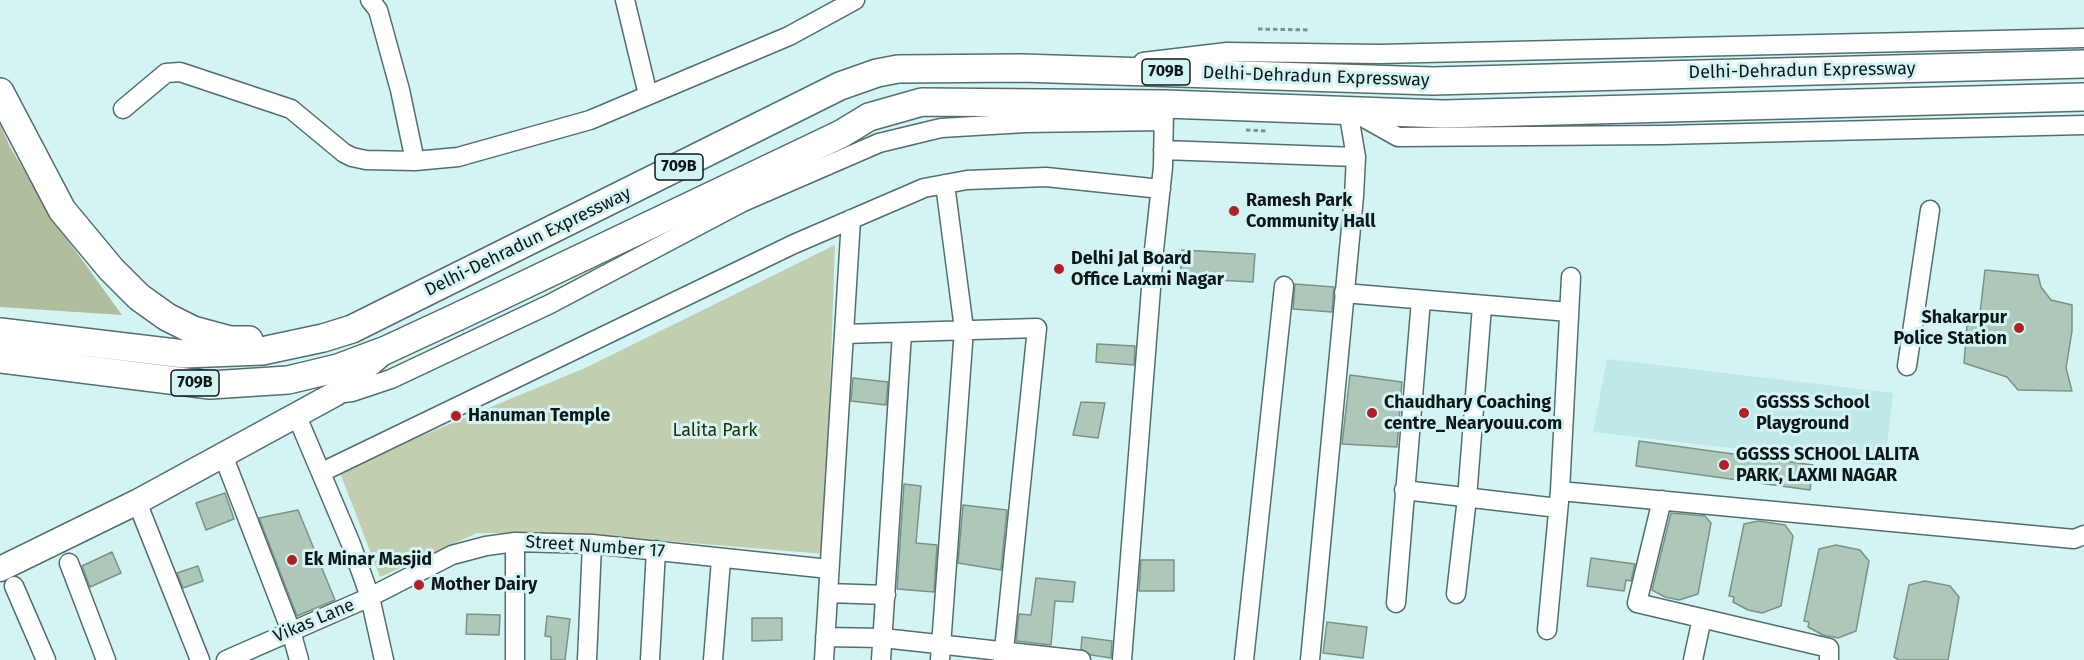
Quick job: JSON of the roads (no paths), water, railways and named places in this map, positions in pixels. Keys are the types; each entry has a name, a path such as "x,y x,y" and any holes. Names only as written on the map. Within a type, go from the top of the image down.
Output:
{"highway":[{"name":"Delhi-Dehradun Expressway","path":"0,332 161,353 208,355 262,351 293,345 352,328 859,79 898,69 920,67 1076,70 1433,81 2084,64"},
{"path":"0,92 62,210 111,269 139,297 167,317 193,330 230,340 255,340 352,328"},
{"name":"Delhi-Dehradun Expressway","path":"0,359 184,383 236,385 313,375 386,350 885,111 941,101 1164,112 1348,110 1443,114 2084,97"}],"main road":[{"path":"7,578 137,502 335,394 386,350"}],"street":[{"path":"370,0 378,10 400,90 415,161"},
{"path":"625,0 648,95"},
{"path":"123,109 166,72 180,72 291,109 344,153 352,156 366,160 415,161 470,155 590,120 789,36 855,0"},
{"path":"1076,70 1227,52 1379,54 2084,38"},
{"path":"1348,110 1398,137 1674,135 2084,125"},
{"path":"1310,660 1356,157 1348,110"},
{"path":"335,394 352,392 391,379 550,304 743,202 879,142 941,128 1164,112 1161,189 1154,250 1122,660"},
{"path":"1163,150 1356,157"},
{"path":"322,472 851,219 924,188 1003,177 1046,177 1161,189"},
{"path":"941,653 964,329 945,184"},
{"path":"1907,366 1930,210"},
{"path":"824,660 851,219"},
{"path":"1547,630 1559,499 1571,276"},
{"path":"1244,660 1284,286"},
{"path":"1344,293 1569,312"},
{"path":"1396,603 1421,300"},
{"path":"1456,594 1467,498 1482,306"},
{"path":"844,334 1037,328 1003,656"},
{"path":"881,660 902,333"},
{"path":"296,414 322,472 370,597 384,660"},
{"path":"223,456 291,631 300,660"},
{"path":"1404,490 1467,498 1662,500 2074,539 2084,535"},
{"path":"1662,500 1637,603 1829,648 1829,660"},
{"path":"137,502 200,660"},
{"path":"515,542 515,660"},
{"name":"Street Number 17","path":"370,597 452,555 515,542 592,544 656,550 720,560 830,569"},
{"path":"586,660 592,544"},
{"path":"650,660 656,550"},
{"path":"713,660 720,560"},
{"path":"69,564 106,660"},
{"path":"7,578 46,660"},
{"path":"828,593 886,595"},
{"name":"Vikas Lane","path":"232,658 370,597"},
{"path":"1693,660 1702,618"},
{"path":"825,637 883,638 941,653 1081,660"}],"place":[{"name":"Ramesh Park Community Hall","path":"1234,211"},
{"name":"Delhi Jal Board Office Laxmi Nagar","path":"1059,269"},
{"name":"Shakarpur Police Station","path":"2019,328"},
{"name":"Chaudhary Coaching centre_Nearyouu.com","path":"1372,413"},
{"name":"GGSSS School Playground","path":"1744,413"},
{"name":"Hanuman Temple","path":"456,416"},
{"name":"GGSSS SCHOOL LALITA PARK, LAXMI NAGAR","path":"1724,465"},
{"name":"Ek Minar Masjid","path":"292,560"},
{"name":"Mother Dairy","path":"419,585"}],"park label":[{"name":"Lalita Park","path":"715,431"}]}
